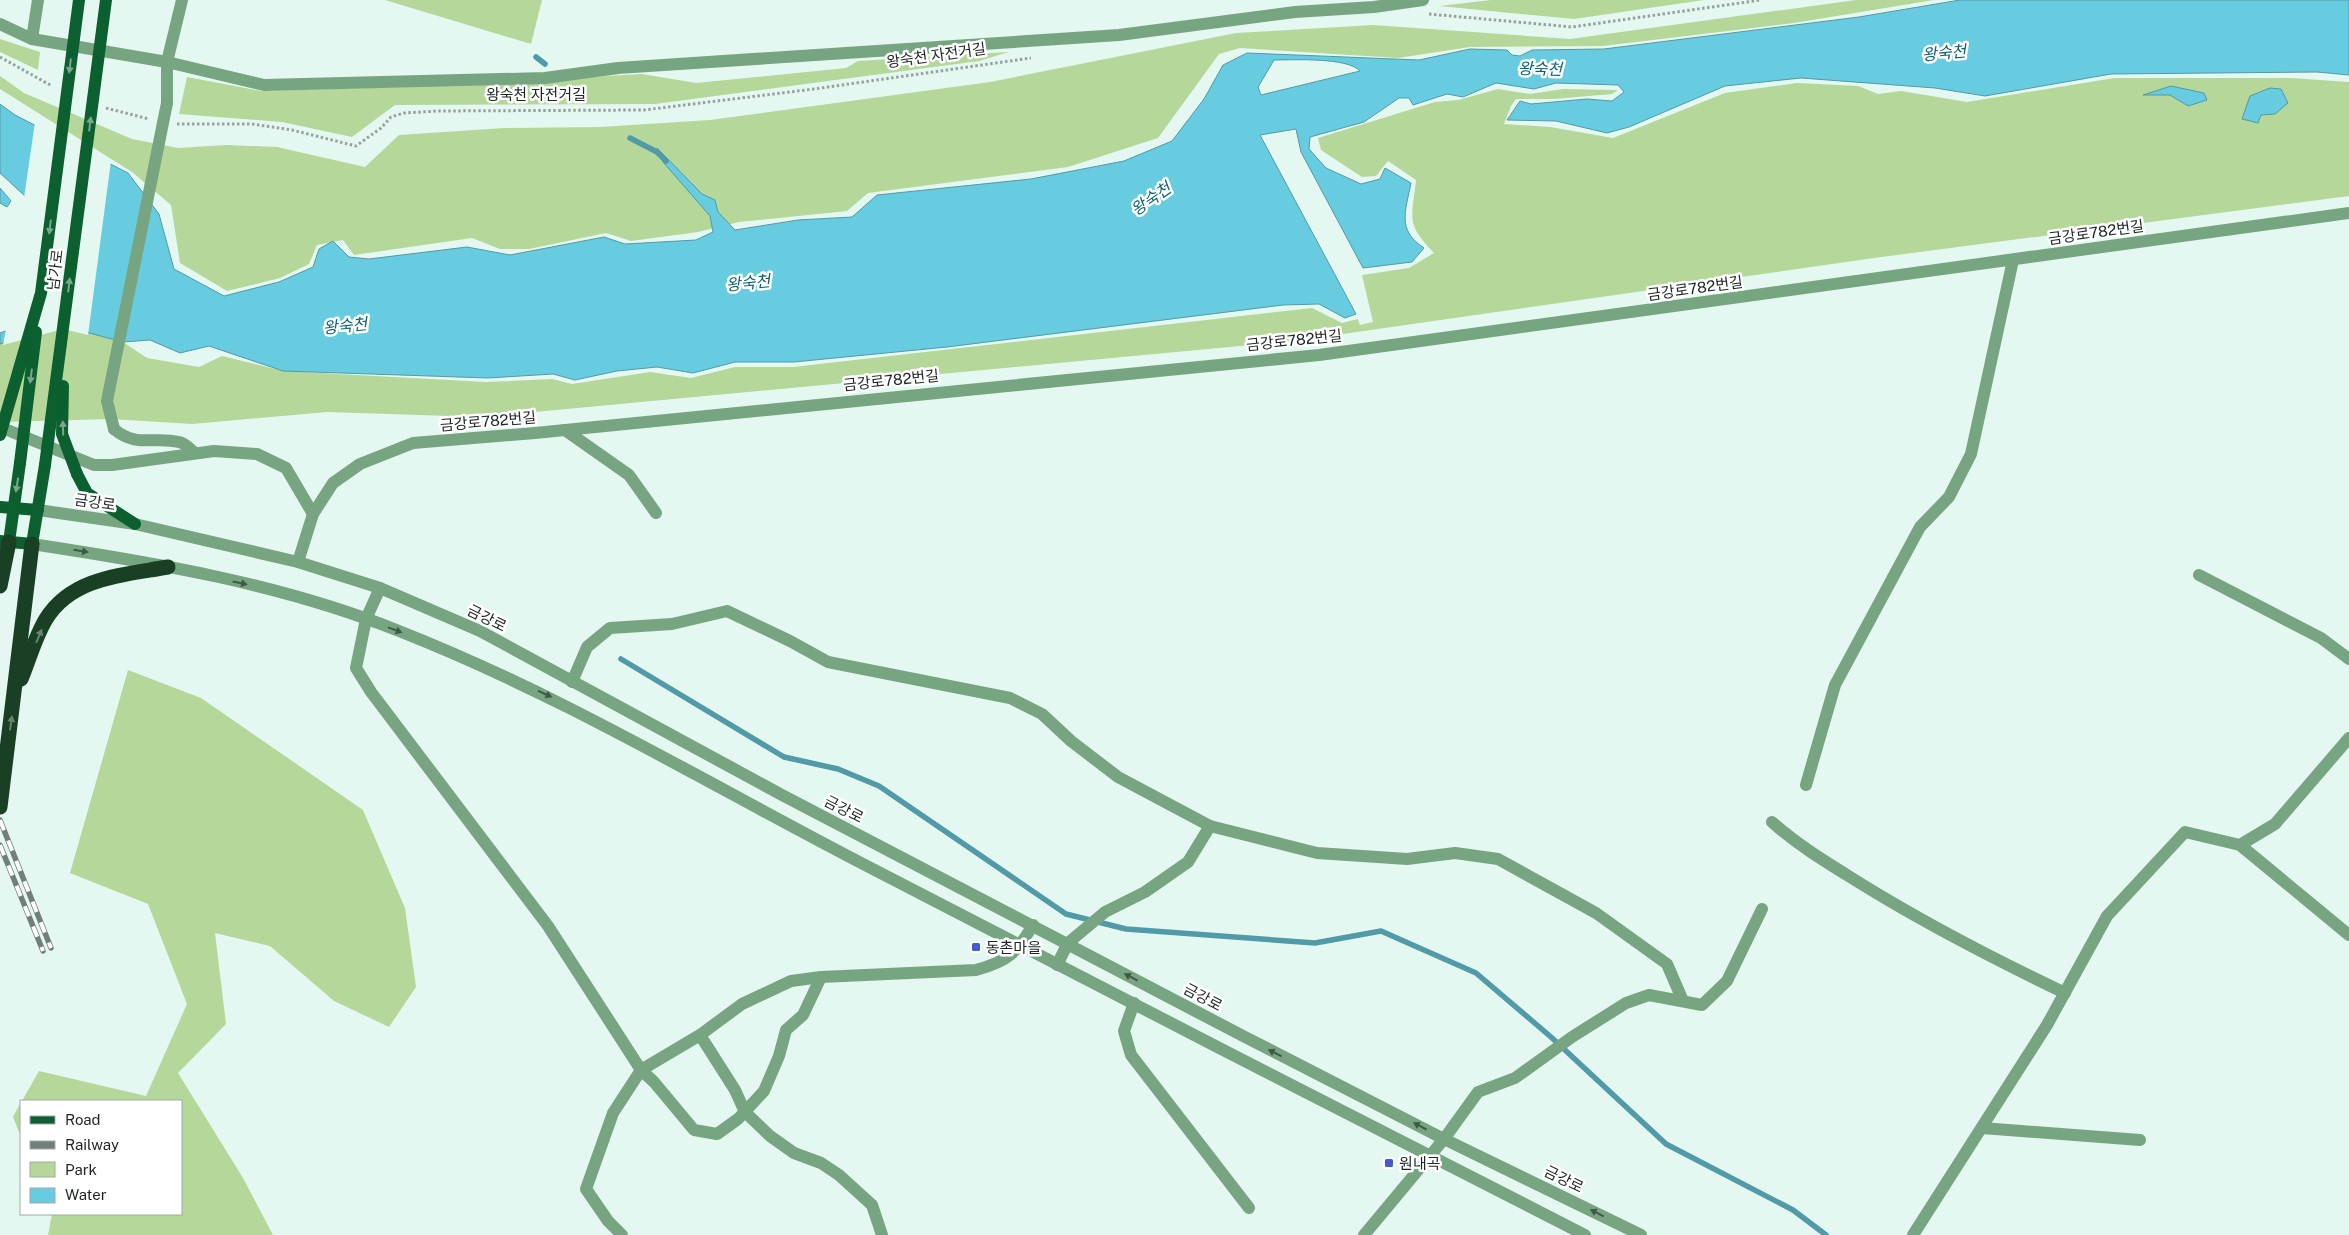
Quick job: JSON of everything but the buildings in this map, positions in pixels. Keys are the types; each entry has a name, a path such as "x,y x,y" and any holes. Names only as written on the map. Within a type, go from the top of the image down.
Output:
{"highway":[{"path":"0,586 5,542"},
{"path":"0,806 32,544"},
{"path":"14,697 46,619 72,591 98,579 168,567"}],"main road":[{"path":"0,435 41,293 79,0"},
{"name":"남가로","path":"32,544 63,333 106,0"},
{"name":"남가로","path":"5,542 6,507 20,463 41,293"},
{"path":"63,333 62,434 77,474 87,493 135,524"},
{"name":"금강로","path":"6,507 38,510"},
{"path":"5,542 32,544"}],"street":[{"path":"32,39 38,0"},
{"path":"182,0 167,62 167,103 107,401 114,429 124,438 140,441 181,442 196,453"},
{"path":"0,24 32,39 167,62 264,85 545,78 618,68 1139,32 1295,12 1374,7 1423,0"},
{"name":"금강로782번길","path":"298,562 314,514 333,483 360,464 413,443 565,430 1319,355 2349,213"},
{"path":"1806,785 1835,685 1920,527 1949,497 1971,454 2013,260"},
{"path":"0,427 94,465 112,465 214,451 257,454 286,468 314,514"},
{"path":"565,430 629,475 656,513"},
{"name":"금강로","path":"38,510 135,524 298,562 380,588 480,631 782,795 1068,944 1444,1139 1641,1235"},
{"path":"32,544 168,567 281,592 399,630 552,697 1020,946 1134,1003 1429,1157 1585,1235"},
{"path":"2199,575 2321,638 2349,659"},
{"path":"380,588 366,619 356,668 371,692 548,926 641,1070 654,1082 694,1130 717,1134 745,1112 764,1091 779,1056 786,1030 802,1014 821,977"},
{"path":"572,682 588,648 610,628 672,624 727,611 790,641 828,662 1010,698 1042,714 1071,741 1118,778 1210,826 1317,853 1407,859 1455,853 1498,859 1596,913 1667,964 1683,1001"},
{"path":"2240,845 2275,824 2349,738"},
{"path":"1772,822 1799,845 1900,908 1987,956 2065,993"},
{"path":"1057,965 1068,944 1105,912 1145,892 1188,862 1210,826"},
{"path":"1913,1235 2047,1025 2107,916 2185,832 2240,845 2349,935"},
{"path":"1364,1235 1444,1139 1478,1092 1515,1078 1572,1037 1626,1003 1649,995 1702,1006 1727,981 1762,909"},
{"path":"622,1235 608,1221 586,1189 613,1113 641,1070 700,1035 742,1004 790,981 821,977 976,970 999,964 1020,946 1033,925"},
{"path":"1134,1003 1124,1030 1131,1055 1249,1208"},
{"path":"700,1035 735,1090 745,1112 770,1136 794,1153 821,1163 839,1175 872,1205 882,1235"},
{"path":"1982,1128 2140,1140"}],"path":[{"path":"1421,13 1476,20 1572,27 1761,0"},
{"path":"0,57 59,90"},
{"name":"왕숙천 자전거길","path":"170,123 252,124 292,130 356,146 392,117 404,114 437,111 644,110 814,89 1040,57"},
{"path":"103,107 153,120"}],"green space":[{"path":"385,0 542,0 531,44"},
{"path":"1491,0 1704,0 1574,19 1439,6"},
{"path":"1856,0 1934,0 1794,23 1603,46 1470,47 1398,58 1240,48 1219,54 1158,138 1068,167 868,193 847,211 739,222 698,232 631,241 606,233 529,249 500,249 472,238 354,255 343,240 317,245 309,264 280,278 227,291 180,263 171,205 132,172 0,89 0,76 24,93 132,139 178,148 226,145 277,147 365,167 399,135 504,128 600,127 710,120 990,82 1236,33 1373,25 1570,39"},
{"path":"0,39 40,52 38,70 0,52"},
{"path":"1009,52 979,61 655,104 395,105 352,137 282,122 179,114 187,77 262,91 406,87 642,74 696,83 846,68 858,61"},
{"path":"2114,78 2291,78 2349,82 2349,196 1874,258 1294,341 481,417 327,412 192,424 111,419 0,422 0,344 63,326 123,342 147,358 199,367 222,356 283,371 486,382 552,379 572,384 650,372 691,378 735,367 793,367 1312,308 1342,323 1358,319 1360,325 1373,322 1362,275 1409,268 1434,253 1418,234 1413,220 1412,212 1416,180 1388,161 1376,176 1362,177 1321,150 1318,138 1435,102 1458,100 1498,89 1530,94 1563,89 1618,90 1612,94 1554,99 1516,99 1504,124 1550,127 1613,138 1725,93 1797,83 1858,86 1878,94 1901,91 1967,102"},
{"path":"128,670 201,698 363,810 405,908 416,987 389,1027 334,1001 270,946 215,933 226,1024 178,1073 243,1178 273,1235 48,1235 52,1215 182,1215 182,1100 23,1100 39,1071 146,1096 187,1004 148,904 70,873"},
{"path":"20,1104 20,1134 13,1117"}],"water":[{"name":"왕숙천","path":"1960,0 2349,0 2349,75 2317,72 2111,74 1985,96 1935,88 1801,78 1725,86 1629,127 1607,133 1556,121 1507,120 1520,101 1531,104 1587,99 1612,101 1624,92 1618,85 1556,83 1534,89 1496,83 1463,97 1447,94 1413,105 1409,98 1399,98 1364,122 1310,137 1309,149 1326,168 1361,184 1380,179 1385,168 1411,183 1405,219 1406,227 1415,241 1424,248 1412,262 1363,268 1301,152 1296,129 1260,135 1356,314 1345,318 1319,304 1283,305 947,347 794,362 735,362 693,373 657,367 617,371 575,380 553,374 488,378 283,371 209,346 180,353 150,340 123,342 63,326 0,344 0,333 76,306 92,258 0,173 0,104 15,115 128,173 159,214 174,269 224,296 279,282 313,267 319,249 333,241 349,257 369,259 467,247 510,255 604,237 625,244 696,240 713,232 710,216 663,162 657,148 702,194 715,200 718,212 735,230 798,220 852,217 877,195 1031,179 1124,161 1172,141 1204,99 1223,65 1247,53 1419,60 1470,49 1507,50 1512,55 1520,56 1532,50 1604,49 1859,17","holes":["1274,60 1332,61 1344,63 1360,71 1261,95 1258,87"]},
{"path":"2171,86 2204,93 2207,100 2188,106 2170,95 2143,95"},
{"path":"2270,88 2281,89 2288,103 2275,114 2261,115 2258,123 2242,119 2250,96"},
{"path":"0,188 11,201 7,207 0,203"}],"pier":[{"path":"35,122 111,161 88,335 63,329 3,345 6,329 74,304 90,258 24,198"}],"waterway":[{"path":"536,57 545,64"},
{"path":"575,88 582,95"},
{"path":"630,138 657,152 666,161"},
{"path":"621,659 784,757 838,769 879,786 1066,914 1126,929 1315,943 1381,931 1476,973 1551,1037 1666,1144 1793,1210 1826,1235"}],"railway":[{"path":"0,820 51,948"},
{"path":"0,845 43,951"}],"place":[{"name":"동촌마을","path":"976,947"},
{"name":"원내곡","path":"1389,1163"}]}
